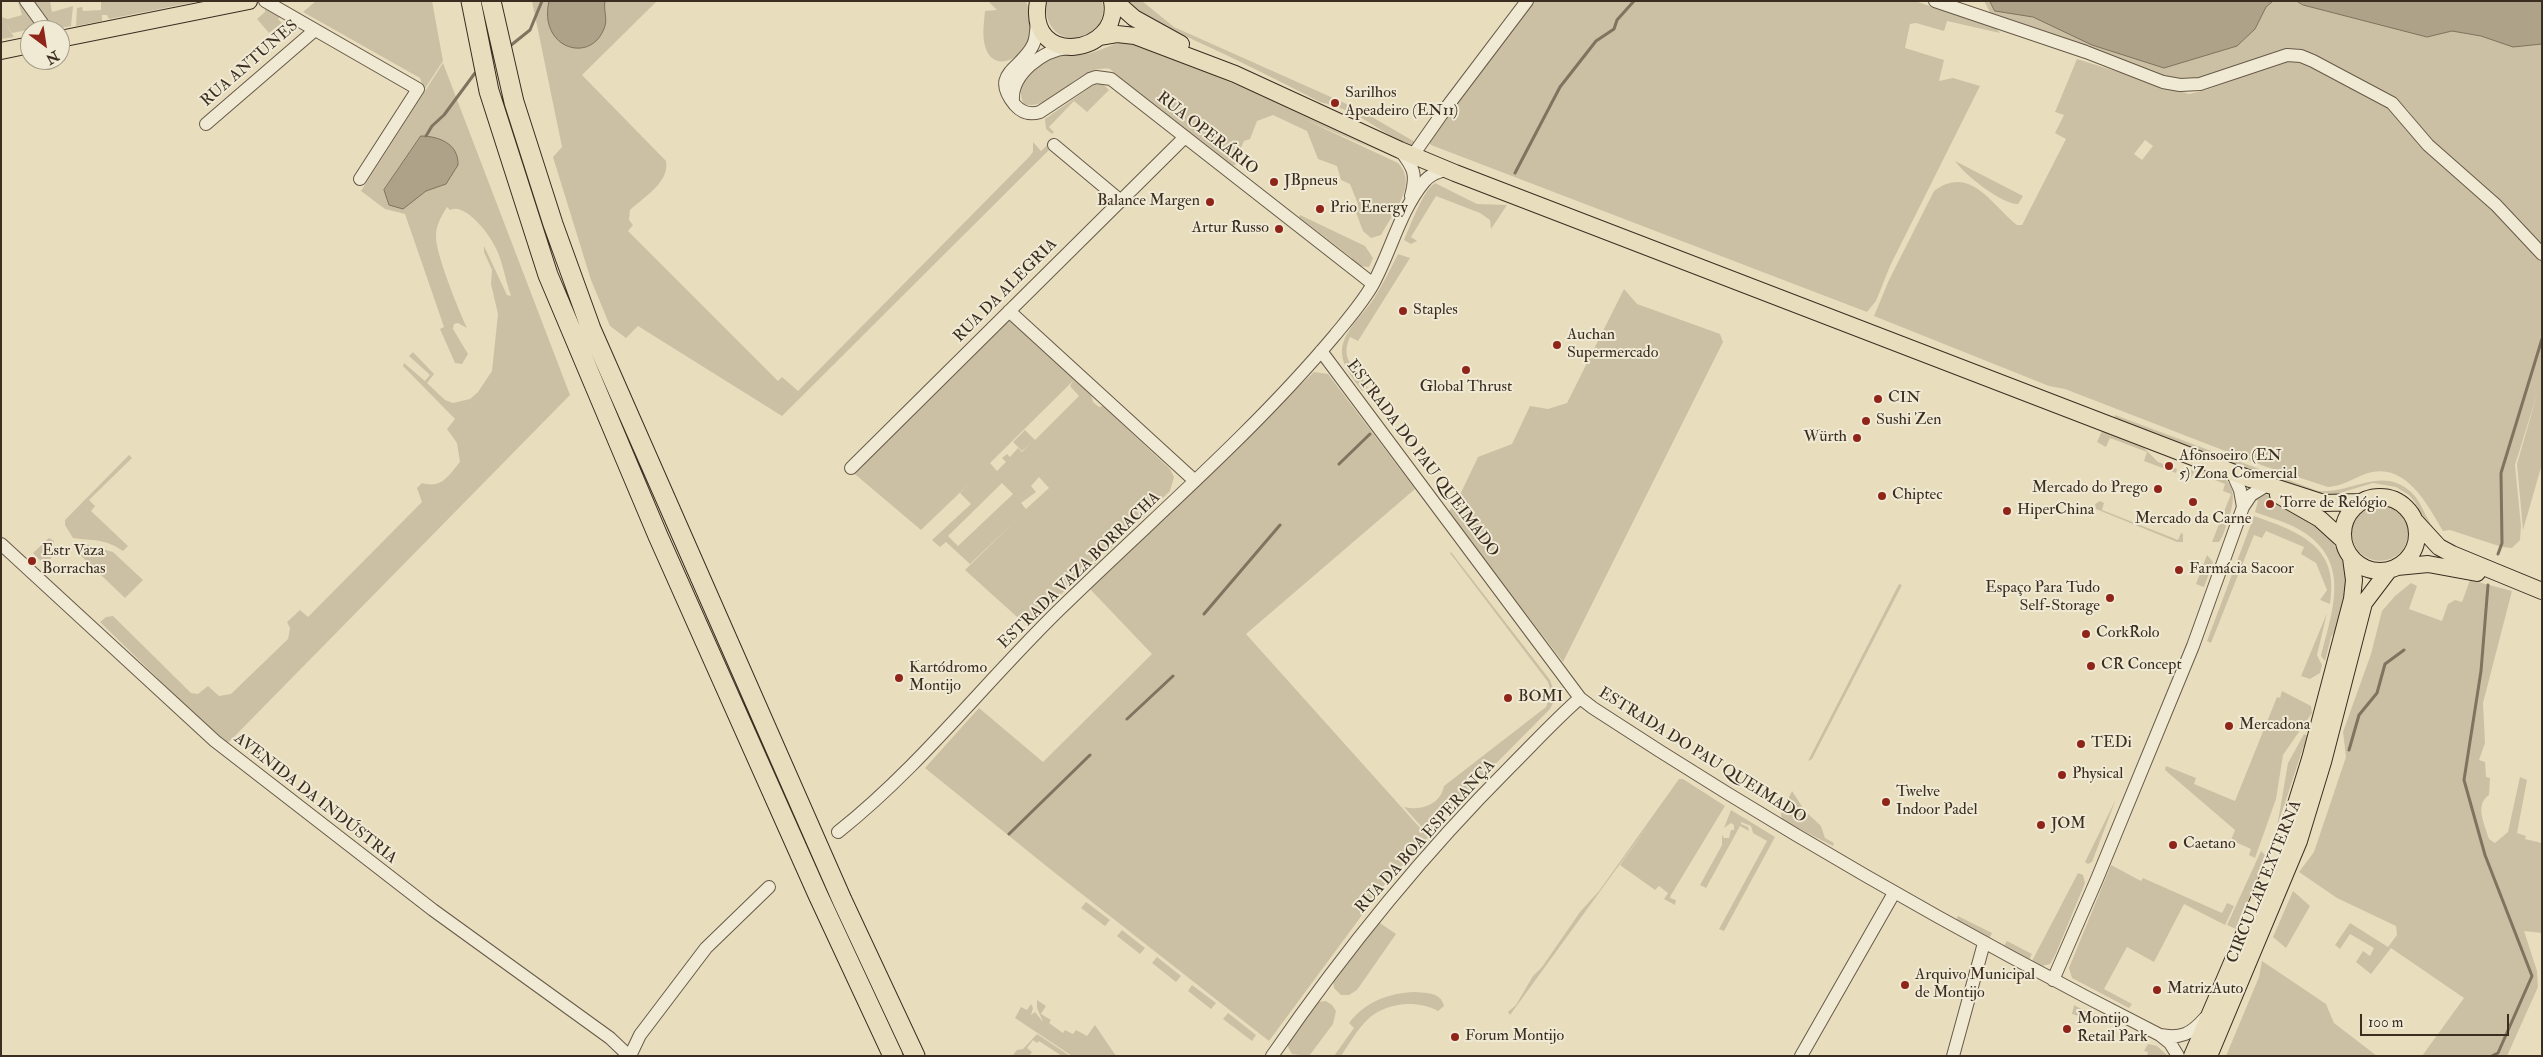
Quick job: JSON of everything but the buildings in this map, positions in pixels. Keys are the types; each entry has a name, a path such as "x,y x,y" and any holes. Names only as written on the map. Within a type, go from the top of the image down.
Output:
{"highway":[{"path":"470,1 489,91 548,275 658,536 818,895 893,1056"},
{"path":"491,1 514,102 553,224 591,329 842,900 915,1056"}],"main road":[{"path":"70,37 249,1"},
{"path":"1099,37 1110,23 1113,1"},
{"path":"1113,1 1134,18 1235,74"},
{"path":"1037,6 1041,30 1047,39 1068,48 1083,46 1099,37 1117,34 1135,36 1235,74 1448,170 2250,479 2324,503 2360,502 2372,497 2384,496 2396,500 2406,507 2439,547 2542,591"},
{"path":"1,50 20,47"},
{"path":"2250,479 2320,519 2342,540 2351,558 2368,570 2428,564 2448,566 2523,584"},
{"path":"2342,540 2345,518 2360,502"},
{"path":"2393,569 2410,555 2415,547 2418,528 2415,520"},
{"name":"CIRCULAR EXTERNA","path":"2192,1056 2286,836 2305,776 2352,599 2354,580 2351,558"},
{"name":"CIRCULAR EXTERNA","path":"2209,1056 2299,841 2323,762 2364,603 2393,569"}],"street":[{"path":"26,1 40,20"},
{"path":"265,1 418,89 360,179"},
{"path":"1408,210 1415,178 1406,152 1446,108 1527,1"},
{"path":"1935,1 2086,52 2163,82 2180,85 2200,84 2287,55 2301,56 2313,61 2392,103 2428,145 2496,205 2542,254"},
{"path":"1013,101 1007,95 1005,82 1013,68 1032,46 1037,6"},
{"name":"RUA ANTUNES","path":"206,124 315,30"},
{"path":"1013,101 1015,86 1035,61 1048,52 1068,48"},
{"name":"RUA OPERÁRIO","path":"1013,101 1021,111 1035,114 1081,84 1096,77 1106,78 1373,284"},
{"name":"RUA DA ALEGRIA","path":"851,468 1184,138"},
{"path":"1054,145 1120,201"},
{"path":"1408,210 1426,180 1448,170"},
{"name":"ESTRADA VAZA BORRACHA","path":"838,832 922,754 1060,608 1195,482 1321,351 1355,311 1373,284 1408,210"},
{"path":"1009,311 1195,482"},
{"name":"ESTRADA DO PAU QUEIMADO","path":"1321,351 1580,698 1604,716 1758,813 1984,943 2160,1035"},
{"path":"2232,472 2240,490 2244,507"},
{"path":"2052,980 2097,879 2193,646 2244,507 2251,495 2264,487"},
{"name":"AVENIDA DA INDÚSTRIA","path":"1,544 215,741 433,910 610,1038 629,1056"},
{"name":"RUA DA BOA ESPERANÇA","path":"1272,1056 1300,1015 1390,896 1479,798 1580,698"},
{"path":"629,1056 640,1035 706,948 735,917 769,887"},
{"path":"1801,1056 1894,892"},
{"path":"1953,1056 1984,943"},
{"path":"2160,1035 2180,1037 2190,1033 2211,1012"},
{"path":"2219,1056 2220,1032"},
{"path":"2160,1035 2170,1043 2178,1056"}],"shaded area":[{"path":"21,1 33,20 20,20 20,31 12,33 5,23 14,37 1,39 1,17 8,19 22,15 18,2"},
{"path":"29,1 50,1 52,12 73,6 71,26 70,20 43,20"},
{"path":"101,1 200,1 109,19 107,15 102,15 102,21 76,26 77,8 82,7 83,11 101,10"},
{"path":"316,1 432,1 443,61 422,93 423,86 420,78 303,12"},
{"path":"532,1 657,1 582,75 666,161 664,176 660,182 630,210 629,220 633,225 628,231 778,381 782,377 798,391 1029,157 1033,152 1033,142 1041,151 1047,145 1051,148 782,416 638,326 626,338 610,326 591,280 553,157 562,147"},
{"path":"549,1 605,1 606,23 603,31 596,41 587,47 576,48 566,46 557,39 551,30 548,17"},
{"path":"988,1 1026,1 1031,22 1030,39 1024,49 1012,59 999,61 993,59 988,54 983,33 985,11 997,10"},
{"path":"1046,1 1102,1 1102,16 1097,27 1088,35 1076,38 1065,37 1054,30 1048,19"},
{"path":"1127,1 1142,1 1174,27 1360,110 1415,142 1411,147 1357,115 1337,107 1338,103 1333,102 1331,105 1320,102 1160,24 1143,14"},
{"path":"1533,1 1915,1 1996,28 2000,33 1947,21 1944,31 1916,23 1910,24 1905,48 1944,60 1939,81 1953,78 1980,86 1890,266 1876,301 1867,312 1431,145 1428,141"},
{"path":"1984,1 2297,1 2303,5 2542,1 2542,464 2523,530 2517,464 2538,391 2515,465 2521,526 2520,540 2512,548 2502,547 2450,530 2443,531 2422,497 2403,479 2392,473 2379,471 2365,474 2343,484 2328,487 2264,466 2065,389 2049,386 1874,316 1889,280 1934,191 1947,184 1958,182 1969,184 1989,198 2017,225 2022,225 2066,139 2055,133 2064,115 2055,112 2077,59 2189,94 2206,90 2283,62 2298,62 2316,67 2386,104 2435,145 2406,108 2304,51 2202,78 2171,78 2070,43 2040,30 1992,16","holes":["2145,140 2153,146 2142,160 2134,154"]},
{"path":"1990,1 2273,1 2266,7 2255,29 2237,46 2164,68 2092,45 2033,17 1995,11"},
{"path":"2297,1 2542,1 2542,44 2513,47 2481,36 2452,31 2427,37 2303,5"},
{"path":"265,8 280,17 278,19 282,23 269,33 257,19 265,12"},
{"path":"1124,42 1151,48 1255,93 1383,153 1304,119 1398,163 1404,171 1405,189 1397,209 1381,235 1371,238 1363,231 1355,210 1358,204 1350,184 1341,180 1337,166 1318,159 1307,131 1273,115 1257,121 1250,139 1244,141 1241,148 1244,151 1239,159 1228,158 1237,164 1232,166 1141,97 1110,69 1098,69 1087,73 1046,101 1035,105 1024,104 1021,96 1025,81 1044,62 1060,56 1087,54"},
{"path":"443,63 570,395 226,745 100,622 106,617 113,616 191,693 198,694 208,686 219,696 231,694 288,639 290,628 287,622 300,610 308,617 422,502 417,488 422,483 435,484 444,480 460,462 457,443 447,429 455,419 403,366 404,363 425,381 430,375 409,356 413,352 434,374 427,383 445,400 453,403 470,399 478,392 492,371 498,314 491,284 492,270 484,252 484,246 507,295 511,296 499,255 490,238 474,219 462,210 450,210 447,207 437,228 437,244 448,282 467,328 458,323 454,324 453,329 468,354 462,364 455,363 440,329 444,327 405,214 385,209 361,191"},
{"path":"1102,83 1109,90 1087,112 1074,101 1049,127 1054,132 1052,134 1046,129 1045,119 1092,86"},
{"path":"421,136 428,136 447,143 455,152 458,165 446,184 426,191 403,209 389,205 384,190"},
{"path":"1955,161 2023,196 2018,204 2002,199 1975,181"},
{"path":"1435,183 1477,204 1507,205 1491,229 1490,220 1480,213 1436,196 1411,237 1417,241 1411,244 1404,240 1426,193"},
{"path":"1300,215 1365,246 1373,258 1369,267 1359,266 1352,261 1352,258 1299,217"},
{"path":"1398,254 1410,258 1358,341 1350,337 1348,343 1347,356 1368,388 1362,391 1345,364 1342,346 1349,330 1372,302"},
{"path":"1624,289 1637,304 1720,334 1723,342 1563,662 1448,512 1456,503 1478,457 1512,444 1530,406 1548,409 1567,403"},
{"path":"1011,321 1091,395 1093,402 1099,407 1103,406 1170,469 1174,477 1170,491 1108,551 1100,554 1101,559 1026,625 965,570 1015,521 970,564 946,542 940,547 932,540 971,504 960,493 970,483 921,530 850,470 1002,322","holes":["1073,381 1070,386 1079,396 1035,440 1025,430 1013,442 1022,451 1030,444 1022,452 1018,448 1010,457 1007,454 1002,458 1006,462 997,471 990,463","1039,477 1049,488 1026,509 1021,503 1036,492 1031,486","1002,483 1013,494 958,546 948,536"]},
{"path":"1314,372 1328,374 1415,489 1246,634 1430,839 1388,880 1269,1041 925,768 979,708 1043,762 1152,654 1089,588"},
{"path":"2115,415 2318,491 2342,489 2377,481 2400,484 2411,492 2419,502 2439,534 2438,537 2426,523 2415,502 2409,495 2396,487 2373,483 2330,496 2279,481 2114,418"},
{"path":"2102,431 2144,448 2158,462 2177,469 2176,473 2144,461 2147,452 2110,438 2106,447 2097,442"},
{"path":"129,455 132,458 89,500 95,506 91,511 128,546 123,551 104,542 73,538 65,525 65,520"},
{"path":"2181,470 2205,471 2223,478 2229,484 2233,492 2233,503 2225,530 2219,542 2212,542 2231,494 2223,491 2225,484 2194,472 2191,478 2180,474"},
{"path":"2265,494 2291,506 2329,535 2347,570 2341,622 2331,637 2325,661 2321,656 2330,623 2334,590 2333,574 2328,559 2319,545 2299,529 2255,512 2258,501 2253,499"},
{"path":"2100,501 2104,503 2102,510 2178,540 2181,533 2183,534 2183,542 2177,542 2096,509 2095,504"},
{"path":"2374,505 2386,505 2396,509 2404,517 2408,533 2404,549 2396,557 2386,561 2374,561 2364,557 2356,549 2352,539 2352,527 2356,517 2364,509"},
{"path":"2254,516 2286,528 2313,544 2329,568 2331,584 2330,604 2320,600 2327,590 2316,563 2301,554 2304,547 2266,531 2262,538 2254,535 2211,643 2207,641"},
{"path":"49,538 54,541 54,555 45,565 33,553"},
{"path":"85,544 113,552 143,580 125,598 79,554 79,547"},
{"path":"1451,552 1550,680 1556,697 1550,709 1427,833 1404,807 1423,807 1434,802 1442,793 1444,786 1546,707 1551,693 1548,682"},
{"path":"2207,555 2213,562 2204,587 2196,584"},
{"path":"2470,580 2512,591 2483,703 2485,743 2479,760 2485,762 2486,777 2490,778 2489,795 2482,804 2481,810 2489,839 2495,843 2508,832 2520,777 2527,780 2517,833 2526,836 2525,839 2542,843 2542,933 2524,931 2537,971 2538,987 2507,1056 2422,1056 2464,998 2391,948 2371,974 2356,962 2363,951 2370,956 2374,948 2350,934 2340,949 2335,945 2350,923 2388,947 2397,935 2396,926 2337,898 2299,872 2314,852 2346,757 2343,732 2371,654 2382,611 2395,596 2411,583 2417,586 2409,609 2442,621 2448,604 2455,600 2462,602"},
{"path":"1899,584 1902,585 1812,759 1808,761"},
{"path":"2327,613 2317,655 2322,665 2320,673 2310,679 2301,676"},
{"path":"2282,691 2311,706 2312,713 2283,755 2276,799 2255,858 2249,855 2251,849 2231,840 2235,830 2165,770 2166,766 2196,778 2194,784 2235,801 2277,697 2280,698"},
{"path":"2304,734 2311,737 2303,748 2277,827 2288,763"},
{"path":"1679,779 1683,779 1725,806 1671,895 1670,898 1676,900 1675,905 1664,899 1668,893 1659,886 1655,890 1620,865 1652,820 1510,1015 1508,1012 1516,1005 1533,976 1542,967 1580,912 1599,891"},
{"path":"1792,791 1805,811 1821,826 1825,838 1834,843 1833,846 1782,820 1781,814"},
{"path":"2116,799 2092,862 2088,864 2085,862"},
{"path":"1731,810 1775,837 1724,931 1719,929 1767,841 1753,833 1751,826 1741,822 1741,824 1748,827 1749,831 1740,826 1706,888 1700,885 1722,845 1722,835 1724,838 1729,838 1731,830 1734,830 1734,825 1731,823 1724,828"},
{"path":"2261,851 2267,857 2236,929 2227,925"},
{"path":"2111,865 2141,881 2143,878 2222,913 2227,903 2234,906 2225,925 2184,904 2154,962 2127,947 2104,989 2132,1004 2129,1008 2072,978 2069,968"},
{"path":"2078,873 2083,875 2085,883 2056,953 2050,964 2042,966 2032,961"},
{"path":"2293,891 2310,906 2286,948 2273,937"},
{"path":"1086,902 1110,920 1105,926 1081,908"},
{"path":"1958,916 1992,933 1989,939 1955,922"},
{"path":"1377,921 1396,934 1357,990 1349,995 1341,995 1334,988 1333,980"},
{"path":"1122,930 1145,948 1140,954 1117,936"},
{"path":"2007,941 2032,954 2029,960 2003,947"},
{"path":"1157,957 1181,976 1176,982 1152,963"},
{"path":"2262,961 2326,1004 2334,1023 2377,1056 2226,1056 2259,977"},
{"path":"1192,985 1216,1003 1211,1009 1188,991"},
{"path":"1415,992 1436,996 1440,998 1444,1006 1438,1011 1420,1005 1401,1005 1374,1014 1363,1024 1341,1056 1334,1056 1354,1028 1349,1023 1362,1009 1386,997"},
{"path":"1037,1000 1046,1006 1041,1014 1051,1020 1049,1023 1063,1033 1065,1030 1073,1034 1076,1030 1087,1036 1095,1025 1116,1056 1072,1056 1015,1018 1021,1007 1027,1010 1031,1004 1033,1008 1031,1015 1035,1012 1043,1022 1037,1008"},
{"path":"1326,1001 1336,1011 1333,1024 1309,1056 1292,1054 1287,1045 1317,1002"},
{"path":"2074,1005 2102,1020 2101,1023 2072,1014"},
{"path":"1228,1013 1256,1035 1252,1041 1223,1019"},
{"path":"1037,1034 1070,1056 1062,1056 1039,1041 1037,1043 1033,1040 1027,1048 1032,1052 1029,1056 1013,1055 1017,1050 1023,1049"},
{"path":"2148,1044 2157,1046 2168,1056 2147,1056 2148,1052 2144,1051"}],"waterway":[{"path":"510,46 530,30 542,1"},
{"path":"1515,173 1560,87 1596,41 1614,29 1617,20 1634,1"},
{"path":"426,136 475,73"},
{"path":"2498,554 2502,543 2501,473 2542,339"},
{"path":"1339,464 1370,434"},
{"path":"1204,614 1280,525"},
{"path":"2488,585 2481,671 2464,780 2485,855 2532,976 2498,1053 2492,1056"},
{"path":"2349,750 2359,715 2377,693 2385,664 2404,650"},
{"path":"1127,719 1173,676"},
{"path":"1009,834 1090,755"}],"place":[{"name":"Sarilhos Apeadeiro (EN11)","path":"1335,103"},
{"name":"JBpneus","path":"1274,182"},
{"name":"Balance Margen","path":"1210,202"},
{"name":"Prio Energy","path":"1320,209"},
{"name":"Artur Russo","path":"1279,229"},
{"name":"Staples","path":"1403,311"},
{"name":"Auchan Supermercado","path":"1557,345"},
{"name":"Global Thrust","path":"1466,370"},
{"name":"CIN","path":"1878,399"},
{"name":"Sushi Zen","path":"1866,421"},
{"name":"Würth","path":"1857,438"},
{"name":"Afonsoeiro (EN 5) Zona Comercial","path":"2169,466"},
{"name":"Mercado do Prego","path":"2158,489"},
{"name":"Chiptec","path":"1882,496"},
{"name":"Mercado da Carne","path":"2193,502"},
{"name":"Torre de Relógio","path":"2270,504"},
{"name":"HiperChina","path":"2007,511"},
{"name":"Estr Vaza Borrachas","path":"32,561"},
{"name":"Farmácia Sacoor","path":"2179,570"},
{"name":"Espaço Para Tudo Self-Storage","path":"2110,598"},
{"name":"CorkRolo","path":"2086,634"},
{"name":"CR Concept","path":"2091,666"},
{"name":"Kartódromo Montijo","path":"899,678"},
{"name":"BOMI","path":"1508,698"},
{"name":"Mercadona","path":"2229,726"},
{"name":"TEDi","path":"2081,744"},
{"name":"Physical","path":"2062,775"},
{"name":"Twelve Indoor Padel","path":"1886,802"},
{"name":"JOM","path":"2041,825"},
{"name":"Caetano","path":"2173,845"},
{"name":"Arquivo Municipal de Montijo","path":"1905,985"},
{"name":"MatrizAuto","path":"2157,990"},
{"name":"Montijo Retail Park","path":"2067,1029"},
{"name":"Forum Montijo","path":"1455,1037"}]}
